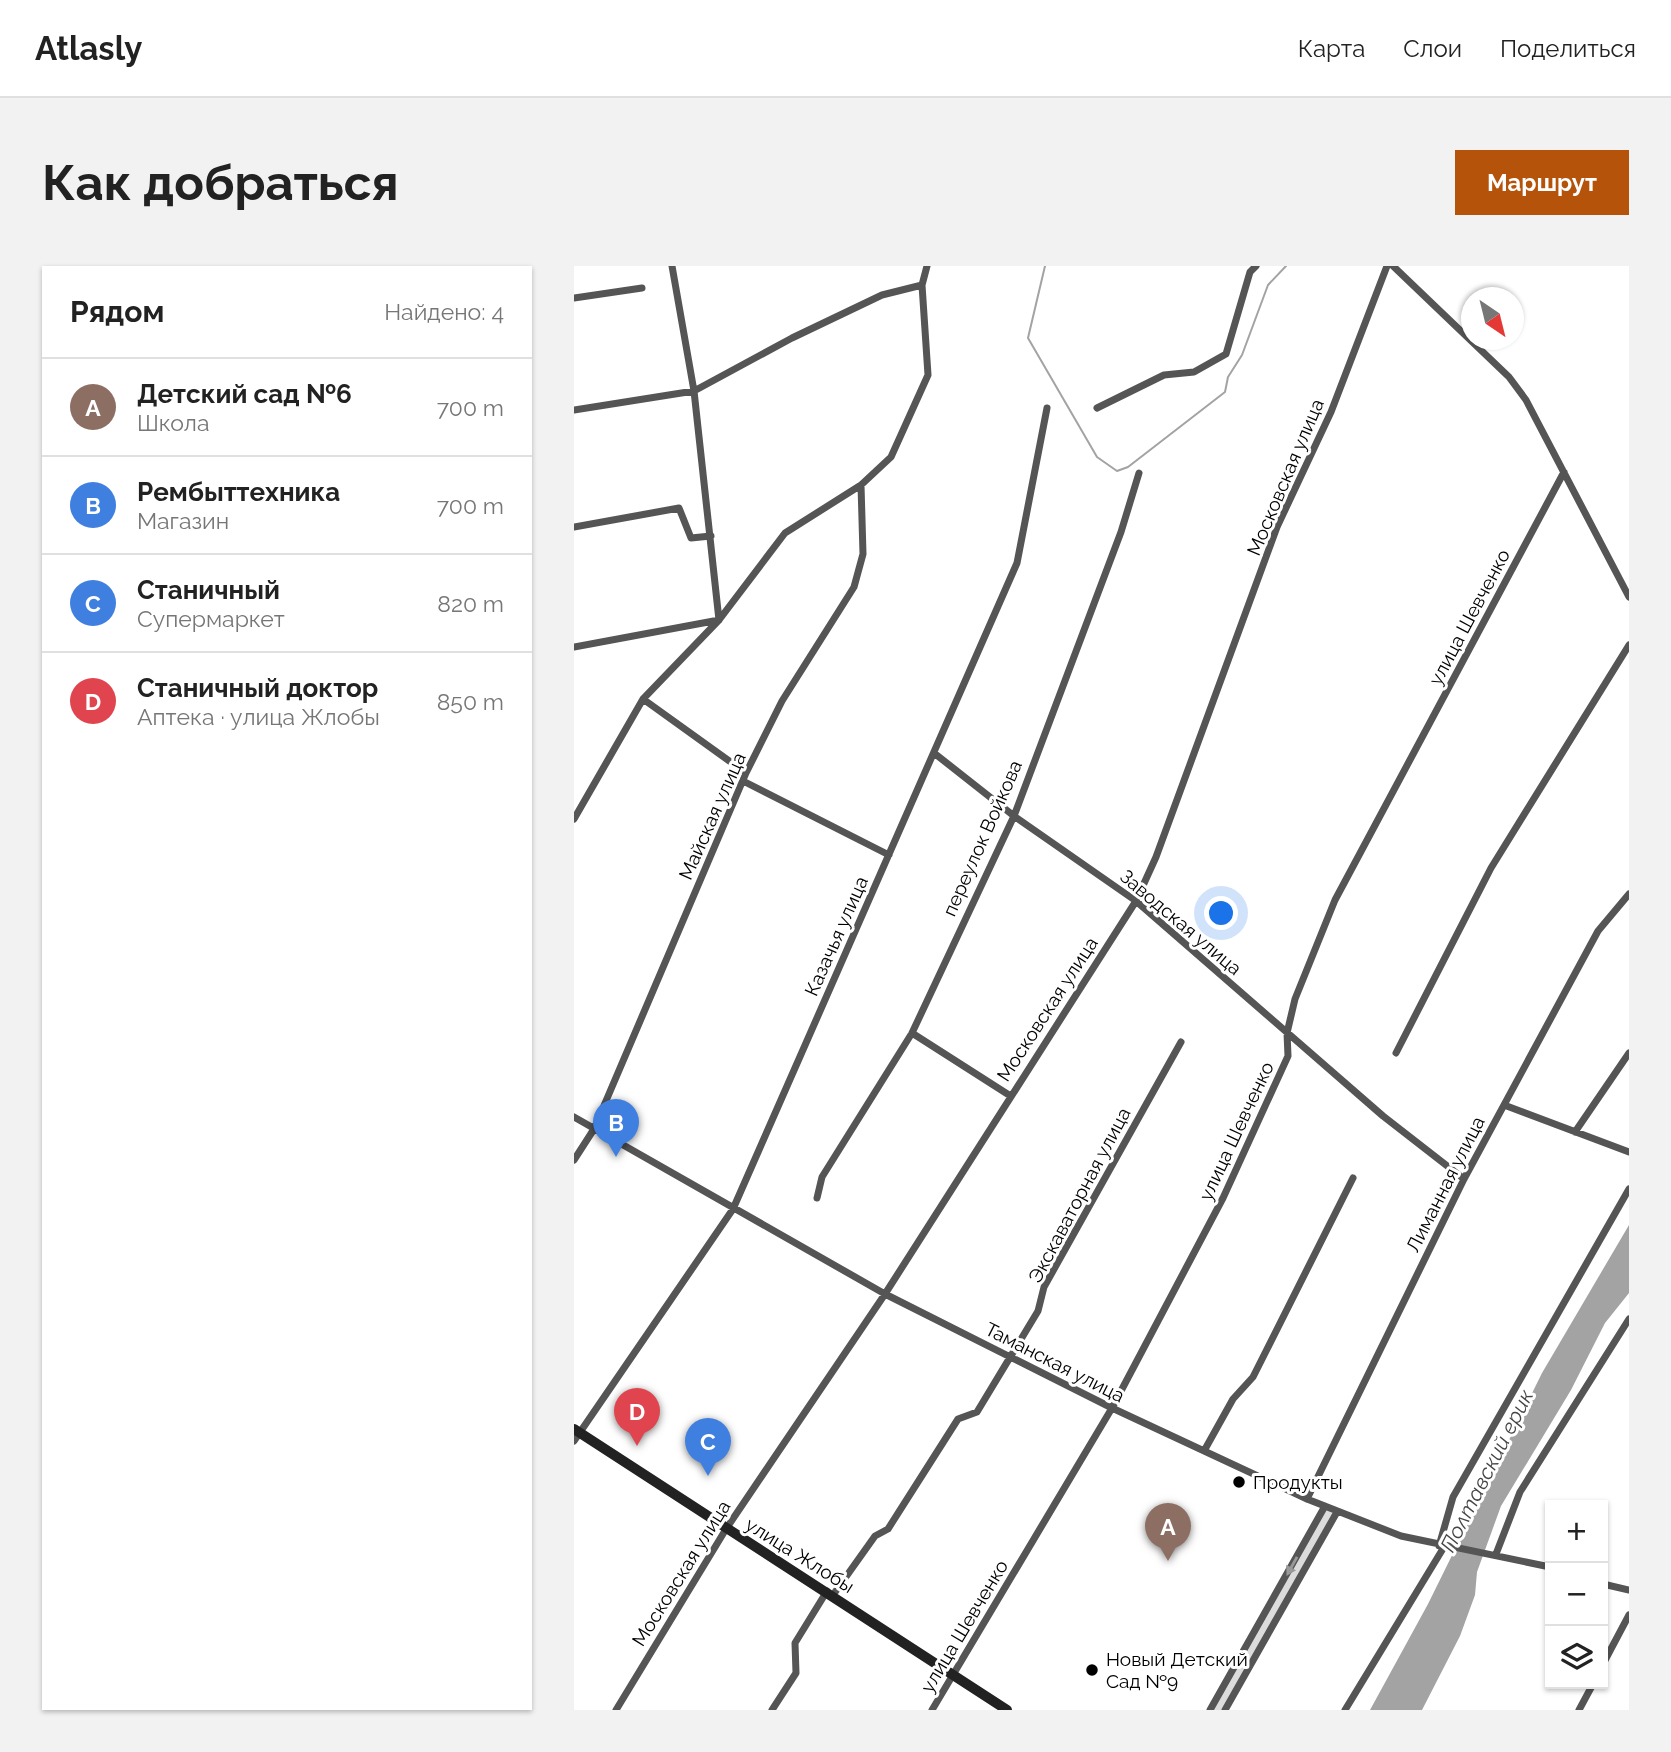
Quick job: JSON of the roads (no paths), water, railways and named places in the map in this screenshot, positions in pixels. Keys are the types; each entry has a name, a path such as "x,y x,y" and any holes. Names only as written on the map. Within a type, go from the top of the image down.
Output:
{"street":[{"path":"672,266 694,391 712,536 719,620"},
{"path":"574,819 643,699 719,620 785,533 861,485 891,457 928,375 922,285 927,266"},
{"path":"1097,408 1164,375 1194,372 1226,354 1250,272 1256,266"},
{"name":"Московская улица","path":"616,1710 726,1529 885,1294 1009,1095 1136,901 1161,844 1277,527 1331,412 1387,266"},
{"path":"1393,266 1509,377 1526,400 1629,597"},
{"path":"574,410 694,391 792,338 882,295 922,285"},
{"path":"574,298 642,288"},
{"name":"Казачья улица","path":"576,1434 733,1209 1017,563 1047,408"},
{"name":"улица Шевченко","path":"932,1710 1112,1409 1223,1198 1288,1056 1287,1033 1295,999 1335,900 1564,472"},
{"name":"переулок Войкова","path":"817,1198 821,1177 912,1033 1014,816 1121,532 1139,473"},
{"name":"Майская улица","path":"574,1160 594,1129 745,777 782,701 854,587 863,554 861,485"},
{"path":"574,527 679,508 691,538 712,536"},
{"path":"574,647 719,620"},
{"path":"1396,1053 1491,868 1629,645"},
{"path":"643,699 745,777 889,855"},
{"name":"Заводская улица","path":"934,753 1014,816 1136,901 1383,1116 1464,1179"},
{"name":"Лиманная улица","path":"1307,1499 1464,1179 1598,930 1629,894"},
{"path":"912,1033 1009,1095"},
{"name":"Экскаваторная улица","path":"772,1710 796,1673 795,1643 875,1536 888,1530 958,1419 977,1412 1038,1311 1044,1287 1181,1042"},
{"path":"1575,1132 1629,1054"},
{"path":"1504,1105 1629,1152"},
{"name":"Таманская улица","path":"574,1117 885,1294 1112,1409 1307,1499 1401,1536 1545,1566"},
{"path":"1204,1451 1234,1399 1253,1377 1353,1178"},
{"path":"1345,1710 1441,1546 1453,1497 1629,1189"},
{"path":"1496,1554 1520,1492 1629,1318"},
{"name":"улица Жлобы","path":"576,1434 830,1593 1007,1710"},
{"path":"1210,1710 1325,1506"},
{"path":"1225,1710 1336,1511"},
{"path":"1608,1585 1629,1590"},
{"path":"1608,1655 1629,1615"},
{"path":"1579,1710 1590,1689"}],"waterway":[{"path":"1045,266 1028,338 1097,457 1117,471 1128,467 1225,392 1228,377 1242,355 1268,285 1286,266"}],"place":[{"name":"Рембыттехника","path":"616,1157"},
{"name":"Станичный доктор","path":"637,1446"},
{"name":"Станичный","path":"708,1476"},
{"name":"Продукты","path":"1239,1482"},
{"name":"Детский сад №6","path":"1168,1561"},
{"name":"Новый Детский Сад №9","path":"1092,1670"}],"water label":[{"name":"Полтавский ерик","path":"1487,1471"}]}
